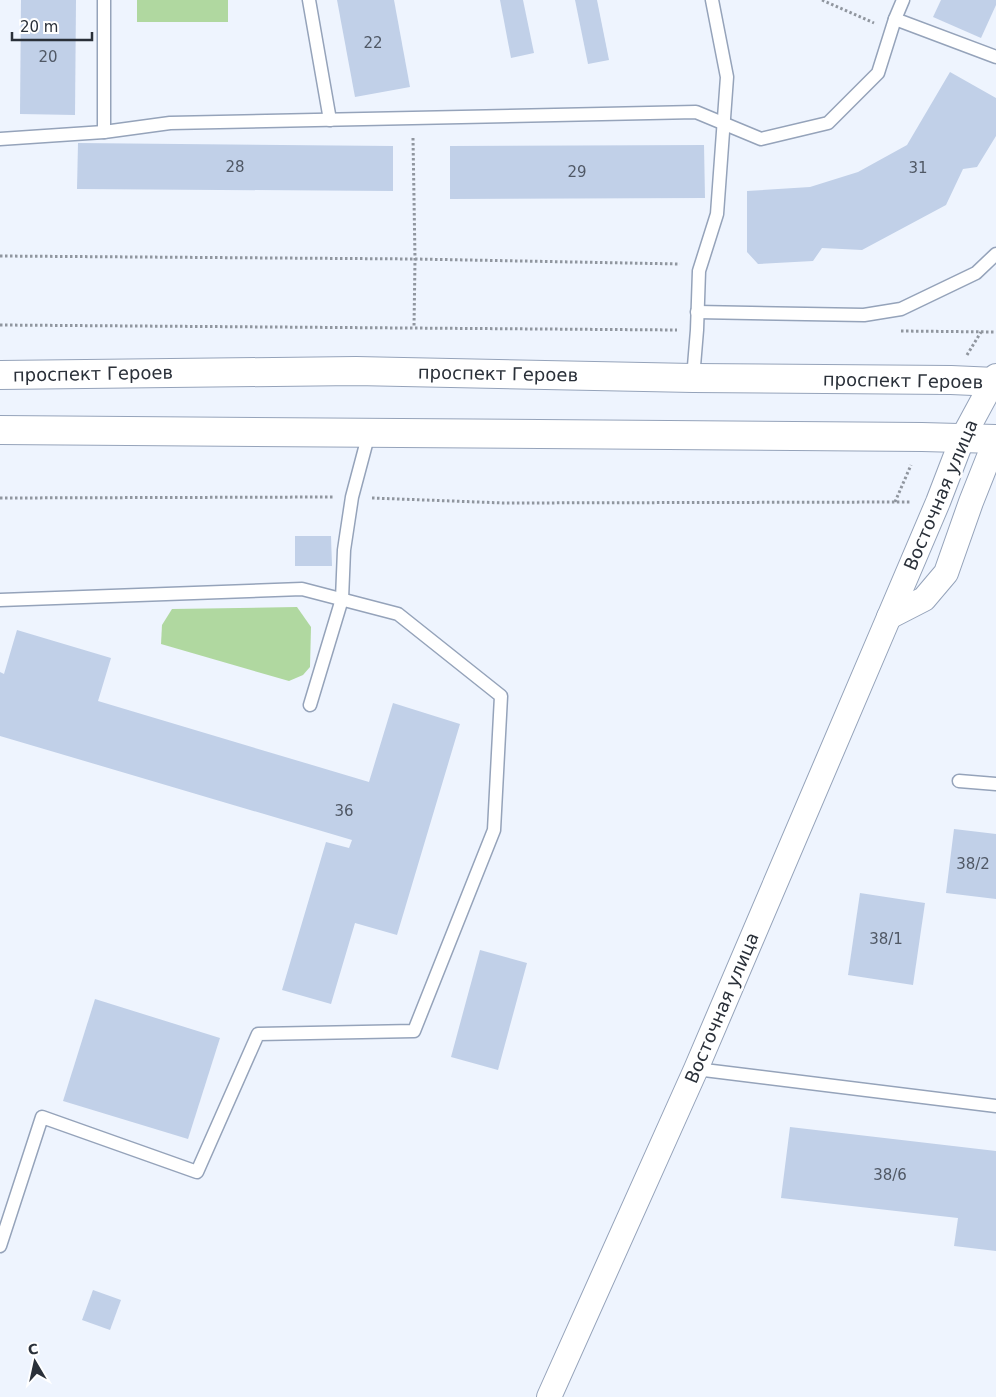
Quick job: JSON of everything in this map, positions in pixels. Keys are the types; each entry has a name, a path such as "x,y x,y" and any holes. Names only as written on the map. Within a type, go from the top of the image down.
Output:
{"main road":[{"name":"проспект Героев","path":"0,375 356,371 693,378 995,380"},
{"path":"0,430 963,438 996,440"}],"street":[{"name":"Восточная улица","path":"549,1397 696,1069 934,511 963,438 995,380"},
{"name":"Восточная улица","path":"889,617 924,599 946,573 971,502 996,440"}],"lane":[{"path":"104,0 104,132"},
{"path":"309,0 330,120"},
{"path":"693,378 699,271 717,214 727,77 712,0"},
{"path":"0,139 104,132 170,123 696,112 761,139 828,123 878,73 893,24 903,0"},
{"path":"893,24 996,57"},
{"path":"697,312 864,315 901,309 976,273 996,254"},
{"path":"310,705 342,599 344,550 352,497 369,433"},
{"path":"0,600 302,589 398,614 501,696 494,830 414,1031 258,1034 198,1172 42,1117 0,1246"},
{"path":"959,781 996,784"},
{"path":"696,1069 996,1106"}],"path":[{"path":"822,0 893,24"},
{"path":"413,118 414,327"},
{"path":"0,256 679,263 699,271"},
{"path":"0,325 697,330"},
{"path":"893,331 996,332"},
{"path":"0,498 352,497 504,503 896,502"}],"green space":[{"path":"137,0 228,0 228,22 137,22"},
{"path":"297,607 311,627 310,667 303,675 289,681 161,644 162,625 172,609"}],"building":[{"path":"21,0 76,0 75,115 20,114"},
{"path":"337,0 394,0 410,87 355,97"},
{"path":"500,0 523,0 534,53 511,58"},
{"path":"575,0 597,0 609,60 588,64"},
{"path":"941,0 996,0 996,5 981,38 933,17"},
{"path":"950,72 996,98 996,136 977,167 963,169 946,205 862,250 822,248 813,261 758,264 747,252 747,191 810,187 858,172 907,145"},
{"path":"78,143 393,146 393,191 77,189"},
{"path":"704,145 705,198 450,199 450,146"},
{"path":"295,536 331,536 332,566 295,566"},
{"path":"17,630 111,658 98,701 369,782 393,703 460,724 397,935 355,923 331,1004 282,990 326,842 349,848 352,840 0,736 0,672 4,674"},
{"path":"954,829 996,834 996,899 946,893"},
{"path":"860,893 925,903 913,985 848,975"},
{"path":"480,950 527,963 498,1070 451,1057"},
{"path":"95,999 220,1038 188,1139 63,1101"},
{"path":"790,1127 996,1151 996,1251 954,1246 958,1218 781,1198"},
{"path":"93,1290 121,1300 110,1330 82,1320"}]}
